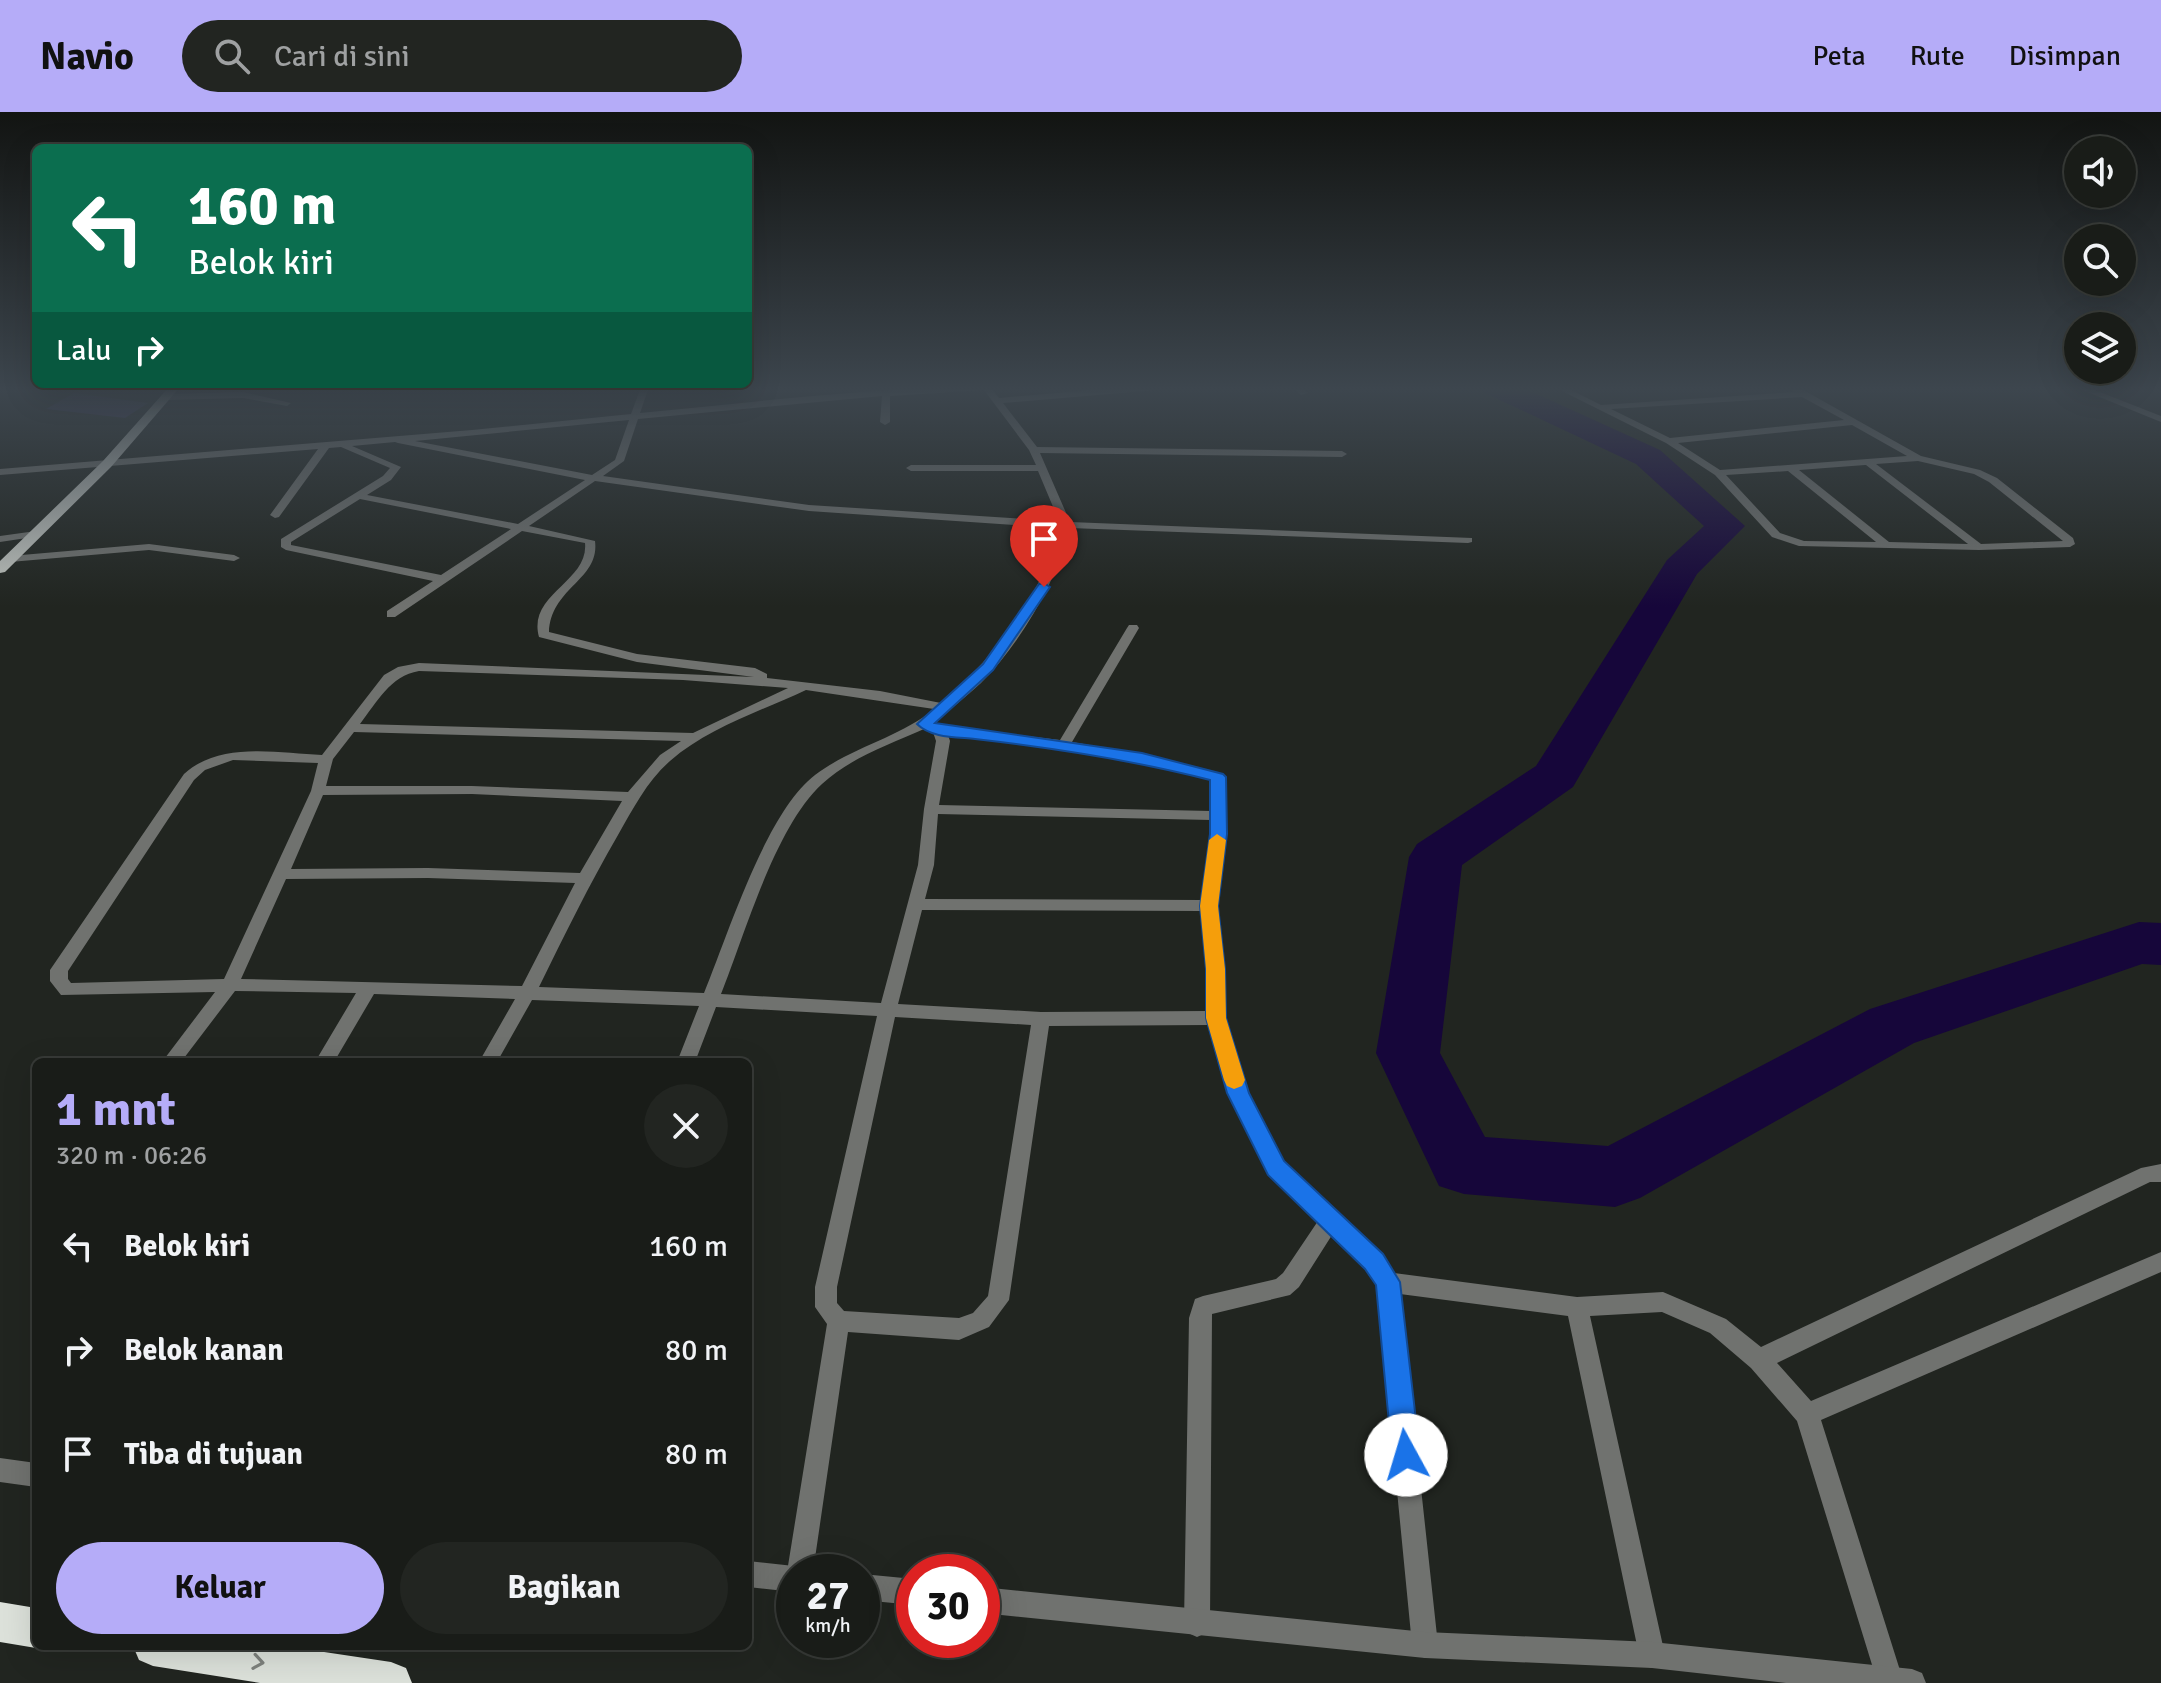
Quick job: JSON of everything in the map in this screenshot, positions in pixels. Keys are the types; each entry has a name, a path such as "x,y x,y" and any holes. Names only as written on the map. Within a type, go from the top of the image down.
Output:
{"highway":[{"path":"0,1622 32,1627"},
{"path":"179,1650 391,1683"}],"main road":[{"path":"5,564 110,460"}],"street":[{"path":"0,472 152,460"},
{"path":"275,515 315,460"},
{"path":"380,460 396,467 387,478 285,541 286,547 442,579"},
{"path":"502,460 592,478 774,504 1066,525 1468,540"},
{"path":"391,614 619,460"},
{"path":"932,727 944,707 976,680 999,654 1044,587 1066,525 1038,460"},
{"path":"1699,460 1718,473 1776,535 1787,541 1803,544 1979,547 2070,544 1993,480 1977,472 1928,460"},
{"path":"1718,473 1895,460"},
{"path":"1869,463 1979,547"},
{"path":"911,468 1041,468"},
{"path":"1791,468 1886,545"},
{"path":"359,496 562,533 590,541 594,552 591,563 556,593 541,619 543,634 637,658 755,672 767,682"},
{"path":"0,539 36,534"},
{"path":"5,564 149,547 234,558"},
{"path":"1064,745 1133,628"},
{"path":"174,1058 230,985 318,791 326,759 389,678 402,670 419,667 767,682 944,707"},
{"path":"490,1058 585,878 632,797 665,758 695,737 805,685"},
{"path":"932,727 943,741 931,809 926,865 887,1012 826,1287 826,1307 839,1321 959,1329 981,1320 998,1300 1041,1019"},
{"path":"687,1058 770,849 801,797 819,779 861,752 932,727 1142,758 1218,777 1218,816 1209,906 1216,969 1216,1018 1238,1093 1276,1168 1329,1222 1374,1261 1388,1282 1425,1645"},
{"path":"351,728 695,737"},
{"path":"326,759 232,756 200,767 143,842 59,970 59,981 67,990 230,985 369,987 708,1000 1041,1019 1216,1018"},
{"path":"318,791 472,790 632,797"},
{"path":"931,809 1218,816"},
{"path":"280,874 428,873 585,878"},
{"path":"915,904 1209,906"},
{"path":"326,1058 369,987"},
{"path":"1759,1360 2148,1174 2161,1173"},
{"path":"1197,1624 1200,1318 1203,1306 1282,1288 1291,1280 1329,1222"},
{"path":"1807,1414 2161,1262"},
{"path":"1000,1602 1425,1645 1652,1655 1901,1682 1807,1414 1759,1360 1718,1326 1663,1302 1577,1307 1388,1282"},
{"path":"1577,1307 1652,1655"},
{"path":"803,1554 839,1321"},
{"path":"0,1470 32,1474"},
{"path":"752,1574 776,1577"}],"waterway":[{"path":"1652,460 1726,526 1681,568 1555,776 1436,857 1408,1053 1464,1165 1615,1177 1892,1026 2139,943 2161,944"}],"slow traffic":[{"path":"1217,840 1209,906 1216,969 1216,1018 1234,1080"}],"route":[{"path":"1044,587 988,667 962,694 924,724 939,730 1142,758 1218,777 1218,834 1209,906 1216,969 1216,1018 1238,1093 1276,1168 1329,1222 1374,1261 1388,1282 1406,1455"}]}
